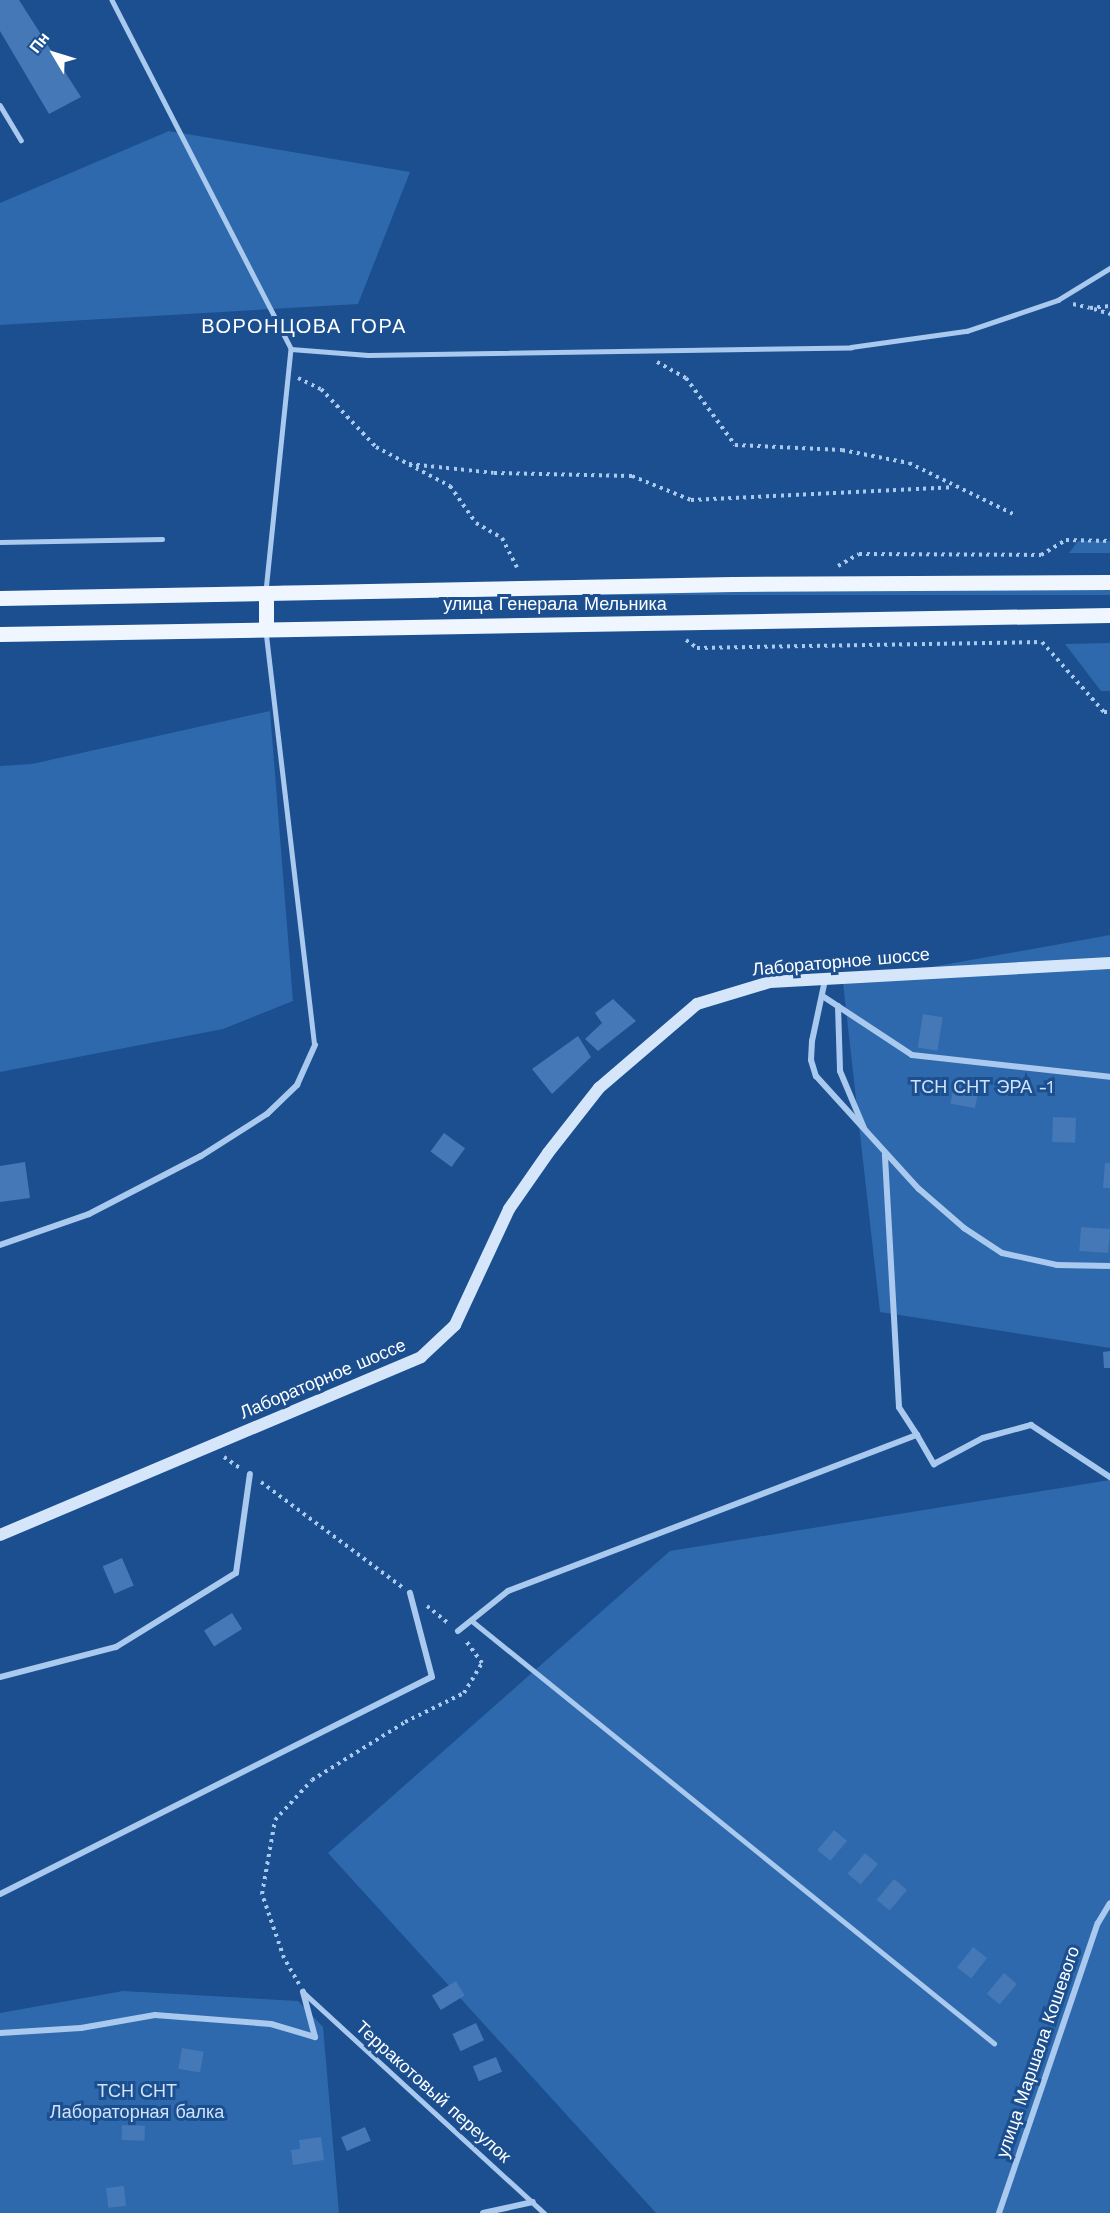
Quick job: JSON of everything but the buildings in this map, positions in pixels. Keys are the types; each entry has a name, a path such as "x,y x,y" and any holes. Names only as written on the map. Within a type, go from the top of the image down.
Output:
{"main road":[{"name":"улица Генерала Мельника","path":"0,598 733,584 1110,582"},
{"path":"266,593 266,628"},
{"name":"улица Генерала Мельника","path":"0,634 1110,615"},
{"name":"Лабораторное шоссе","path":"0,1535 421,1357 455,1325 509,1209 563,1134 599,1088 697,1004 770,982 1110,963"}],"street":[{"path":"825,980 824,997 811,1060 816,1076 885,1154 964,1228 1002,1253 1057,1266 1110,1266"},
{"path":"824,997 912,1055 1110,1077"},
{"path":"838,1006 840,1071 867,1134"},
{"path":"0,1245 89,1214 201,1156 249,1126 297,1085 315,1045"},
{"path":"885,1154 899,1407 934,1464 983,1438 1031,1425 1110,1477"},
{"path":"458,1631 508,1591 917,1435"},
{"path":"0,1677 116,1647 236,1573 250,1474"},
{"path":"0,1894 432,1677 410,1593"},
{"name":"улица Маршала Кошевого","path":"999,2213 1098,1923 1110,1903"},
{"path":"0,2033 81,2028 155,2015 271,2024 315,2037 303,1992"},
{"path":"483,2213 533,2202"}],"lane":[{"path":"112,0 291,349 266,593"},
{"path":"0,105 21,140"},
{"path":"291,349 368,355 851,347 967,331 1058,300 1110,268"},
{"path":"0,542 162,539"},
{"path":"266,628 315,1045"},
{"path":"471,1620 994,2043"},
{"name":"Терракотовый переулок","path":"303,1992 544,2213"}],"path":[{"path":"1058,300 1110,314"},
{"path":"1090,308 1110,306"},
{"path":"635,351 686,378 735,445 842,450 909,463 1013,514"},
{"path":"289,374 321,389 376,447 450,486 476,523 502,538 517,567"},
{"path":"409,464 494,473 632,476 691,500 953,487"},
{"path":"833,569 859,555 1041,555 1066,540 1110,541"},
{"path":"664,623 697,648 1042,642 1104,712 1110,712"},
{"path":"210,1447 312,1516 458,1631 482,1663 464,1694 405,1722 312,1780 275,1820 262,1894 284,1958 303,1992"}],"green space":[{"path":"169,131 410,172 358,304 0,325 0,203"},
{"path":"1078,541 1110,541 1110,553 1069,553"},
{"path":"281,585 1110,585 1110,595 281,595"},
{"path":"1110,643 1110,691 1101,691 1065,644"},
{"path":"270,711 293,1001 223,1029 0,1072 0,766 32,764"},
{"name":"ТСН СНТ ЭРА -1","path":"1110,935 1110,1348 880,1312 843,983"},
{"path":"1110,1480 1110,2213 656,2213 328,1853 670,1551"},
{"name":"ТСН СНТ Лабораторная балка","path":"123,1991 298,2001 323,2027 339,2213 0,2213 0,2013"}],"district":[{"name":"ВОРОНЦОВА ГОРА","path":"304,326"}]}
